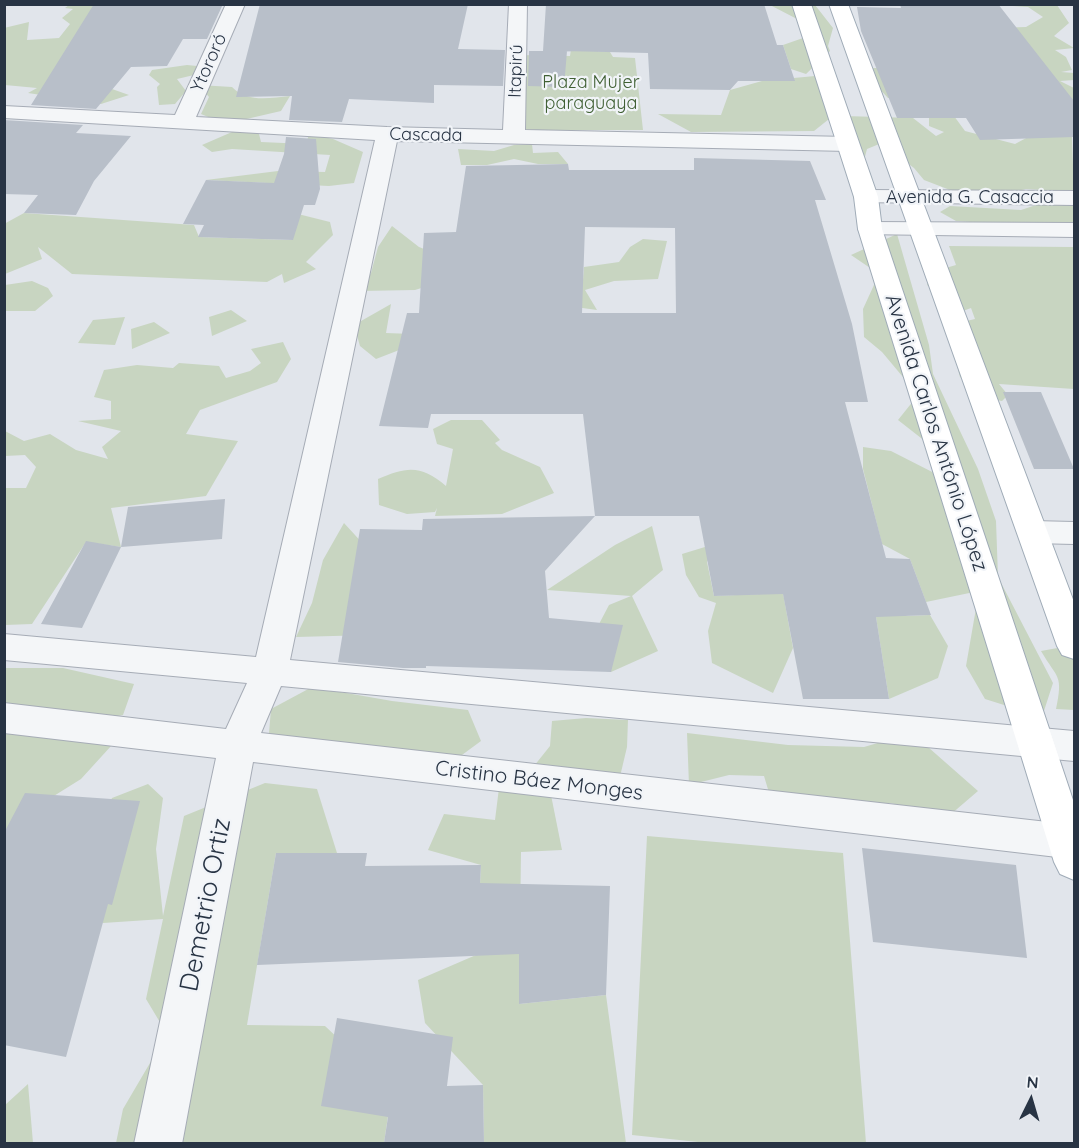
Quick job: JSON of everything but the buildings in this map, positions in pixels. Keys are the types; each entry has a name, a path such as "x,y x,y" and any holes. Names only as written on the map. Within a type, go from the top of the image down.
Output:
{"main road":[{"name":"Avenida Carlos António López","path":"801,4 866,197 870,229 1035,743 1072,848"},
{"path":"838,4 923,228 1074,646"}],"street":[{"name":"Ytororó","path":"183,122 236,4"},
{"name":"Itapirú","path":"514,137 518,4"},
{"name":"Cascada","path":"4,112 387,134 848,144"},
{"name":"Demetrio Ortiz","path":"158,1143 237,746 270,672 387,134"},
{"name":"Avenida G. Casaccia","path":"866,197 1074,198"},
{"name":"Avenida G. Casaccia","path":"870,229 1074,230"},
{"path":"1033,532 1074,533"},
{"path":"4,647 1074,746"},
{"name":"Cristino Báez Monges","path":"4,718 1072,848"}],"green space":[{"path":"69,5 94,5 112,89 129,95 101,104 28,93 37,88 5,85 4,28 29,22 27,40 59,38 70,24 62,18 73,9 65,8"},
{"path":"770,5 815,5 833,28 828,46 830,51 806,74 791,69 783,45 803,38 797,19"},
{"path":"998,5 1057,5 1069,23 1054,36 1074,48 1055,50 1066,57 1072,70 1061,72 1074,73 1074,80 1060,81 1074,88 1072,138 1074,192 1026,189 993,197 950,190 924,180 914,168 894,153 889,140 867,149 862,168 844,116 913,118 936,136 944,132 929,126 929,118 954,116 965,131 1015,144 1028,137 923,97 888,98 875,84 873,68 880,68 994,28 1026,27 1043,17 1028,7"},
{"name":"Plaza Mujer paraguaya","path":"571,49 610,52 613,57 635,58 643,130 516,130 519,55 570,56"},
{"path":"187,65 197,66 194,75 177,79 186,91 175,104 159,105 157,87 160,84 149,75 152,70"},
{"path":"815,76 829,119 814,131 691,132 658,114 721,115 730,90 762,81"},
{"path":"199,85 232,87 252,97 290,96 281,111 225,124 201,114 209,97"},
{"path":"257,126 261,142 306,144 309,134 333,139 363,152 354,183 329,186 206,180 278,171 325,172 330,155 232,149 212,152 202,145 232,132"},
{"path":"532,144 533,153 558,152 568,164 538,164 514,159 487,165 461,165 458,149 494,151 514,145"},
{"path":"1054,199 1074,199 1074,229 956,221 940,212 950,206 1021,210"},
{"path":"24,213 194,225 199,237 292,240 298,214 330,222 333,235 306,262 316,269 284,283 282,274 267,282 72,274 38,247 42,259 5,274 4,224"},
{"path":"392,226 419,247 450,259 460,276 415,290 360,291 371,273 378,247"},
{"path":"897,234 929,345 933,374 978,469 996,521 998,577 1053,683 1042,717 985,699 966,666 979,591 926,602 910,559 882,544 863,469 863,447 891,451 944,478 935,449 898,420 918,395 882,352 864,337 863,309 879,274 851,255"},
{"path":"643,239 667,241 658,279 614,281 585,290 597,310 553,304 583,280 584,267 619,262 630,247"},
{"path":"949,246 1073,247 1074,389 999,384 1008,395 1002,401 990,399 960,377 950,339 962,322 975,319 971,308 955,314 935,304 943,297 927,285 932,272 956,265"},
{"path":"32,281 48,288 53,296 35,311 5,311 5,285"},
{"path":"391,304 386,333 438,335 376,359 360,346 354,325"},
{"path":"231,310 247,321 212,336 209,317"},
{"path":"125,317 115,345 78,343 93,320"},
{"path":"154,322 170,333 132,349 131,329"},
{"path":"283,342 291,359 277,382 200,410 186,434 238,441 206,496 111,508 121,547 86,542 32,624 5,625 4,488 26,488 36,467 25,455 5,456 5,431 24,441 50,434 76,450 108,459 102,447 121,431 78,421 111,419 111,401 94,397 104,370 137,365 173,368 179,363 219,366 226,378 250,371 261,363 251,349"},
{"path":"451,420 482,420 500,440 495,443 502,450 540,467 554,493 502,514 435,516 437,508 435,512 407,514 379,505 378,479 397,472 422,471 446,486 453,449 437,444 433,429"},
{"path":"344,523 377,559 370,635 296,637 312,603 323,560"},
{"path":"652,526 663,570 632,596 658,651 611,672 577,666 609,605 631,596 547,590 615,545"},
{"path":"718,543 707,562 714,596 783,593 793,648 773,693 712,663 708,631 716,603 699,597 686,575 682,554"},
{"path":"872,592 907,616 930,615 948,646 938,678 889,699"},
{"path":"1074,645 1074,710 1056,709 1058,678 1041,651"},
{"path":"5,668 63,668 134,684 123,715 76,724 122,734 81,779 33,809 4,865"},
{"path":"312,687 392,701 468,710 481,741 447,766 319,756 269,733 271,709"},
{"path":"586,718 628,720 627,747 618,785 530,771 550,746 552,721"},
{"path":"687,733 788,745 864,747 912,733 978,791 950,815 890,803 848,805 770,796 764,776 729,775 689,785"},
{"path":"500,780 549,785 562,850 521,852 519,1004 606,995 626,1143 484,1143 483,1085 425,1023 418,980 476,955 481,865 428,850 444,814 495,820"},
{"path":"265,783 317,789 337,853 276,853 247,1025 325,1026 392,1089 384,1143 116,1143 123,1109 167,1034 146,999 163,919 103,923 97,832 112,798 148,784 163,798 156,849 163,916 184,816"},
{"path":"647,836 843,853 866,1143 717,1144 632,1135"},
{"path":"28,1084 33,1143 5,1143 5,1105"}]}
